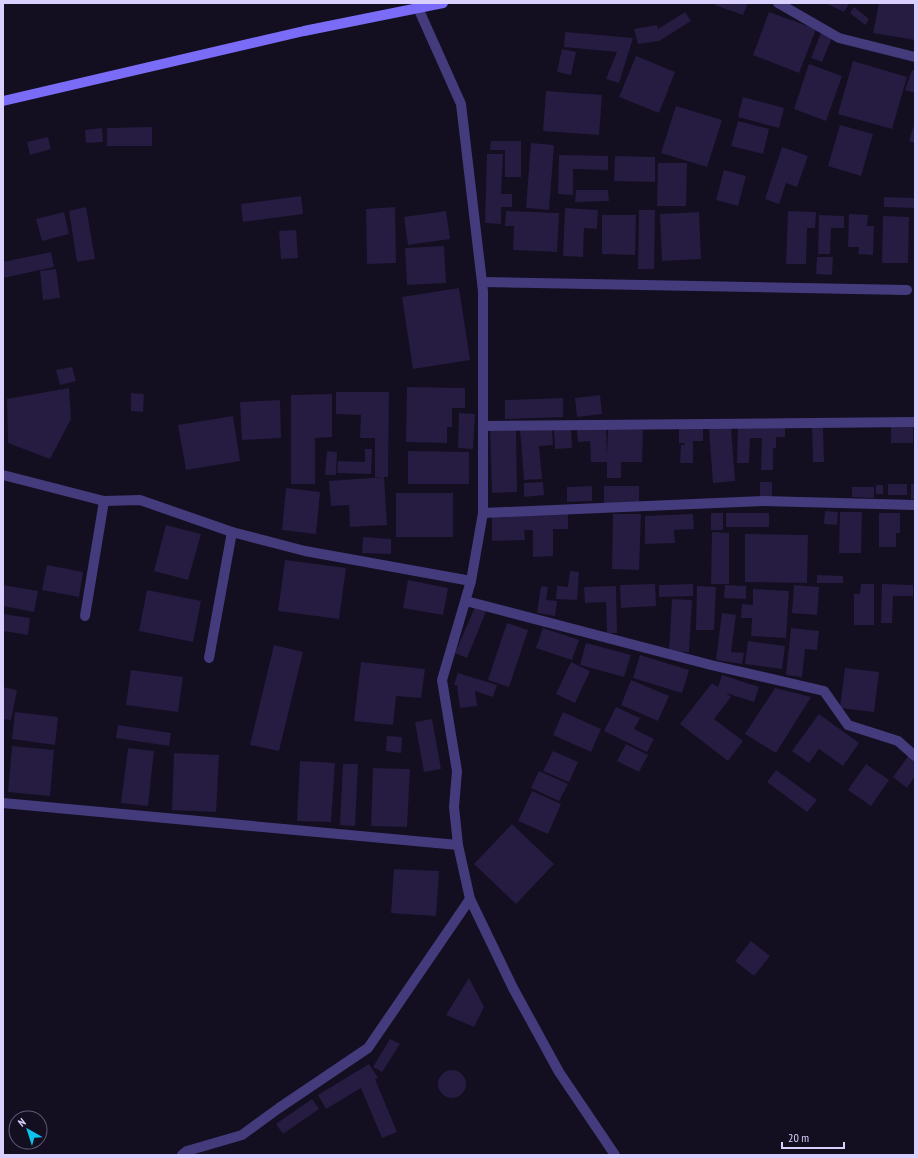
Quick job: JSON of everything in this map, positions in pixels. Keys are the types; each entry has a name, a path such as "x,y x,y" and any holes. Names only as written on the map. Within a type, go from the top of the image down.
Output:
{"main road":[{"path":"3,100 296,33 443,3"}],"street":[{"path":"778,3 839,38 915,58"},
{"path":"418,8 461,104 483,291 483,513 471,581 442,680 457,771 454,807 458,845 470,899 513,988 560,1072 615,1155"},
{"path":"482,282 907,290"},
{"path":"483,426 915,422"},
{"path":"3,475 104,501 140,500 232,532 305,551 471,581"},
{"path":"85,616 104,501"},
{"path":"483,513 763,501 915,505"},
{"path":"209,658 232,532"},
{"path":"466,601 711,665 824,691 848,725 898,741 915,756"},
{"path":"3,803 458,845"},
{"path":"182,1155 187,1151 242,1135 368,1048 470,899"}],"building":[{"path":"716,3 748,3 743,15 715,5"},
{"path":"825,3 847,3 849,4 844,12"},
{"path":"879,3 915,3 915,40 873,33"},
{"path":"854,7 869,19 865,25 850,13"},
{"path":"685,12 691,21 659,41 638,44 634,29 657,25 658,29"},
{"path":"769,12 816,29 799,73 753,55"},
{"path":"565,32 633,38 619,83 606,79 617,52 564,47"},
{"path":"821,33 832,37 822,62 811,58"},
{"path":"562,49 576,52 571,75 557,72"},
{"path":"636,56 675,72 659,113 619,97"},
{"path":"853,61 907,77 892,129 838,114"},
{"path":"809,64 842,76 826,121 794,109"},
{"path":"912,70 915,71 915,93 905,90"},
{"path":"546,91 602,95 599,135 543,131"},
{"path":"743,97 784,108 779,128 738,117"},
{"path":"676,106 722,120 707,167 661,153"},
{"path":"738,121 769,129 763,154 731,146"},
{"path":"915,122 915,143 909,141"},
{"path":"840,125 873,134 861,176 828,166"},
{"path":"152,127 152,146 107,146 107,128"},
{"path":"102,128 103,142 86,143 85,130"},
{"path":"48,137 51,149 30,155 27,142"},
{"path":"491,141 521,141 521,177 505,177 505,150 490,150"},
{"path":"531,143 554,145 549,210 526,208"},
{"path":"782,147 808,156 797,187 786,183 779,204 765,199"},
{"path":"487,154 503,154 501,194 512,194 512,207 501,207 501,224 485,223"},
{"path":"559,155 608,156 608,170 573,169 573,195 558,194"},
{"path":"615,156 655,157 655,182 614,181"},
{"path":"658,163 687,163 686,206 657,206"},
{"path":"724,170 746,176 738,206 716,200"},
{"path":"576,190 608,190 609,201 575,202"},
{"path":"301,196 303,214 243,222 241,204"},
{"path":"884,197 915,198 915,208 884,207"},
{"path":"86,207 95,259 77,262 69,211"},
{"path":"395,207 396,263 367,264 366,209"},
{"path":"565,208 598,210 597,229 584,228 583,257 563,256"},
{"path":"639,210 655,210 654,269 638,269"},
{"path":"446,211 450,239 408,245 404,217"},
{"path":"506,211 559,213 557,252 513,250 514,226 505,226"},
{"path":"788,211 816,212 815,228 807,228 806,264 786,264"},
{"path":"64,212 69,234 42,241 36,219"},
{"path":"699,212 701,259 662,261 660,214"},
{"path":"849,214 868,215 867,226 874,226 873,255 858,254 859,247 848,247"},
{"path":"602,215 636,215 635,255 602,254"},
{"path":"819,215 844,216 844,228 831,228 830,254 818,254"},
{"path":"883,216 909,217 908,263 882,263"},
{"path":"296,230 298,258 281,259 279,231"},
{"path":"444,246 446,283 407,285 405,248"},
{"path":"51,252 54,267 3,278 3,262"},
{"path":"817,257 833,257 832,275 816,274"},
{"path":"56,269 60,298 43,300 40,271"},
{"path":"459,288 470,360 413,369 402,297"},
{"path":"72,367 76,381 60,385 56,370"},
{"path":"407,387 465,388 465,408 452,408 452,427 447,427 447,443 406,442"},
{"path":"69,388 71,419 50,459 8,443 7,399"},
{"path":"336,392 389,392 388,477 375,477 375,438 360,438 361,415 336,414"},
{"path":"131,393 144,394 143,412 131,411"},
{"path":"332,394 332,437 315,438 315,484 291,484 291,395"},
{"path":"600,395 602,414 577,417 575,398"},
{"path":"563,398 563,417 505,419 505,400"},
{"path":"280,400 281,438 242,440 240,402"},
{"path":"459,413 475,414 473,449 458,448"},
{"path":"233,416 240,461 186,470 178,425"},
{"path":"891,425 913,425 913,443 891,443"},
{"path":"738,426 785,427 785,437 776,437 776,448 773,448 773,470 761,470 762,438 750,438 749,463 737,463"},
{"path":"571,427 572,448 555,449 554,428"},
{"path":"731,427 735,481 713,483 709,429"},
{"path":"812,427 823,428 824,462 813,462"},
{"path":"552,428 553,445 539,446 542,479 524,480 520,430"},
{"path":"679,428 703,429 703,441 693,441 693,463 680,463 681,445 684,445 685,443 679,443"},
{"path":"606,429 607,456 608,429 643,430 642,462 621,462 621,478 607,478 607,462 591,462 590,441 578,442 577,430"},
{"path":"516,430 517,492 492,493 490,431"},
{"path":"365,449 372,449 371,474 337,473 338,461 365,462"},
{"path":"327,451 337,452 336,475 325,475"},
{"path":"408,451 469,452 469,484 408,484"},
{"path":"384,477 387,525 350,527 349,505 331,506 329,481"},
{"path":"543,482 544,495 524,497 524,483"},
{"path":"760,482 772,482 772,497 760,497"},
{"path":"888,484 907,484 907,495 888,495"},
{"path":"911,484 915,484 915,499 911,499"},
{"path":"876,485 883,485 883,494 876,494"},
{"path":"592,486 592,501 567,502 567,487"},
{"path":"604,486 639,486 639,503 604,503"},
{"path":"852,487 874,487 874,498 852,497"},
{"path":"286,488 320,492 316,534 282,530"},
{"path":"396,493 453,493 453,537 396,537"},
{"path":"825,511 838,512 837,525 824,524"},
{"path":"840,512 862,512 861,553 839,553"},
{"path":"711,513 723,513 723,530 711,530"},
{"path":"726,513 769,513 769,527 726,527"},
{"path":"879,513 900,513 900,533 896,533 896,547 879,547"},
{"path":"568,514 568,529 553,529 553,556 533,557 533,530 524,530 525,540 492,541 492,515"},
{"path":"613,514 641,514 639,570 612,569"},
{"path":"693,514 694,529 674,530 675,543 645,544 645,516"},
{"path":"166,525 201,534 188,580 154,571"},
{"path":"712,532 729,533 729,584 711,584"},
{"path":"745,534 808,535 807,583 745,582"},
{"path":"363,537 391,539 391,554 362,553"},
{"path":"285,560 346,568 339,619 278,611"},
{"path":"47,565 83,572 79,597 42,590"},
{"path":"570,571 579,572 577,600 556,599 557,586 568,587"},
{"path":"817,575 843,576 843,583 817,583"},
{"path":"408,580 448,588 443,615 403,608"},
{"path":"655,584 656,606 621,608 620,585"},
{"path":"693,584 693,596 659,597 659,585"},
{"path":"861,584 874,584 874,625 854,625 854,594 860,594"},
{"path":"882,584 913,585 913,596 893,596 892,623 881,623"},
{"path":"3,585 38,591 34,612 3,606"},
{"path":"725,585 746,586 746,599 724,598"},
{"path":"794,585 819,587 817,615 792,613"},
{"path":"541,586 548,587 546,600 557,601 555,616 537,613"},
{"path":"616,586 617,633 607,633 606,602 585,603 584,587"},
{"path":"697,586 716,587 714,630 696,630"},
{"path":"753,589 789,591 786,638 751,636 752,618 741,618 742,604 753,605"},
{"path":"147,590 201,601 193,642 139,631"},
{"path":"672,599 692,600 689,652 669,651"},
{"path":"476,605 487,609 467,658 455,653"},
{"path":"722,613 736,615 731,652 744,653 742,664 716,660"},
{"path":"3,614 30,618 28,635 3,631"},
{"path":"507,623 528,630 509,687 488,680"},
{"path":"543,628 579,640 572,660 536,648"},
{"path":"791,628 819,631 817,650 805,649 802,677 786,675"},
{"path":"748,641 785,646 782,669 745,664"},
{"path":"586,643 631,655 624,677 580,665"},
{"path":"274,645 303,652 279,751 250,745"},
{"path":"640,655 689,670 682,693 633,678"},
{"path":"361,662 425,669 421,698 396,696 393,725 354,721"},
{"path":"571,662 590,671 575,703 556,694"},
{"path":"845,668 879,672 874,712 840,708"},
{"path":"131,670 183,677 178,712 126,705"},
{"path":"458,673 497,685 493,697 475,691 477,706 460,708 457,685 454,685"},
{"path":"722,675 759,687 754,702 726,693 731,697 714,719 743,741 728,761 680,724 712,683 718,687"},
{"path":"631,680 669,696 658,721 621,705"},
{"path":"3,687 17,690 11,720 3,719"},
{"path":"775,688 811,697 776,753 745,734"},
{"path":"616,707 640,718 634,729 654,739 647,752 604,731"},
{"path":"15,712 58,717 55,745 12,739"},
{"path":"563,712 601,729 591,752 553,735"},
{"path":"819,714 859,743 843,766 819,749 809,763 792,751"},
{"path":"432,719 441,769 424,772 415,722"},
{"path":"118,725 171,733 169,746 116,738"},
{"path":"387,736 402,737 401,753 386,751"},
{"path":"626,744 648,755 639,772 617,761"},
{"path":"12,746 54,750 50,796 8,792"},
{"path":"128,748 154,751 148,806 121,803"},
{"path":"553,751 578,762 569,782 543,771"},
{"path":"174,753 219,755 216,812 172,810"},
{"path":"909,755 915,760 915,776 907,788 893,777"},
{"path":"300,761 335,763 331,822 297,821"},
{"path":"343,764 358,764 355,826 340,825"},
{"path":"866,764 889,780 871,806 848,790"},
{"path":"373,768 410,769 407,827 371,826"},
{"path":"776,770 817,800 807,812 767,782"},
{"path":"539,771 568,784 559,801 531,788"},
{"path":"532,791 561,804 548,834 518,821"},
{"path":"512,824 554,864 516,904 474,864"},
{"path":"394,869 439,871 436,916 391,913"},
{"path":"751,941 770,956 754,976 735,961"},
{"path":"469,978 484,1007 474,1027 446,1015"},
{"path":"390,1039 400,1044 382,1072 373,1067"},
{"path":"369,1064 378,1078 375,1079 397,1132 382,1138 361,1088 326,1109 318,1095"},
{"path":"452,1070 462,1074 466,1084 462,1094 452,1098 442,1094 438,1084 442,1074"},
{"path":"312,1099 319,1109 283,1134 276,1124"}]}
